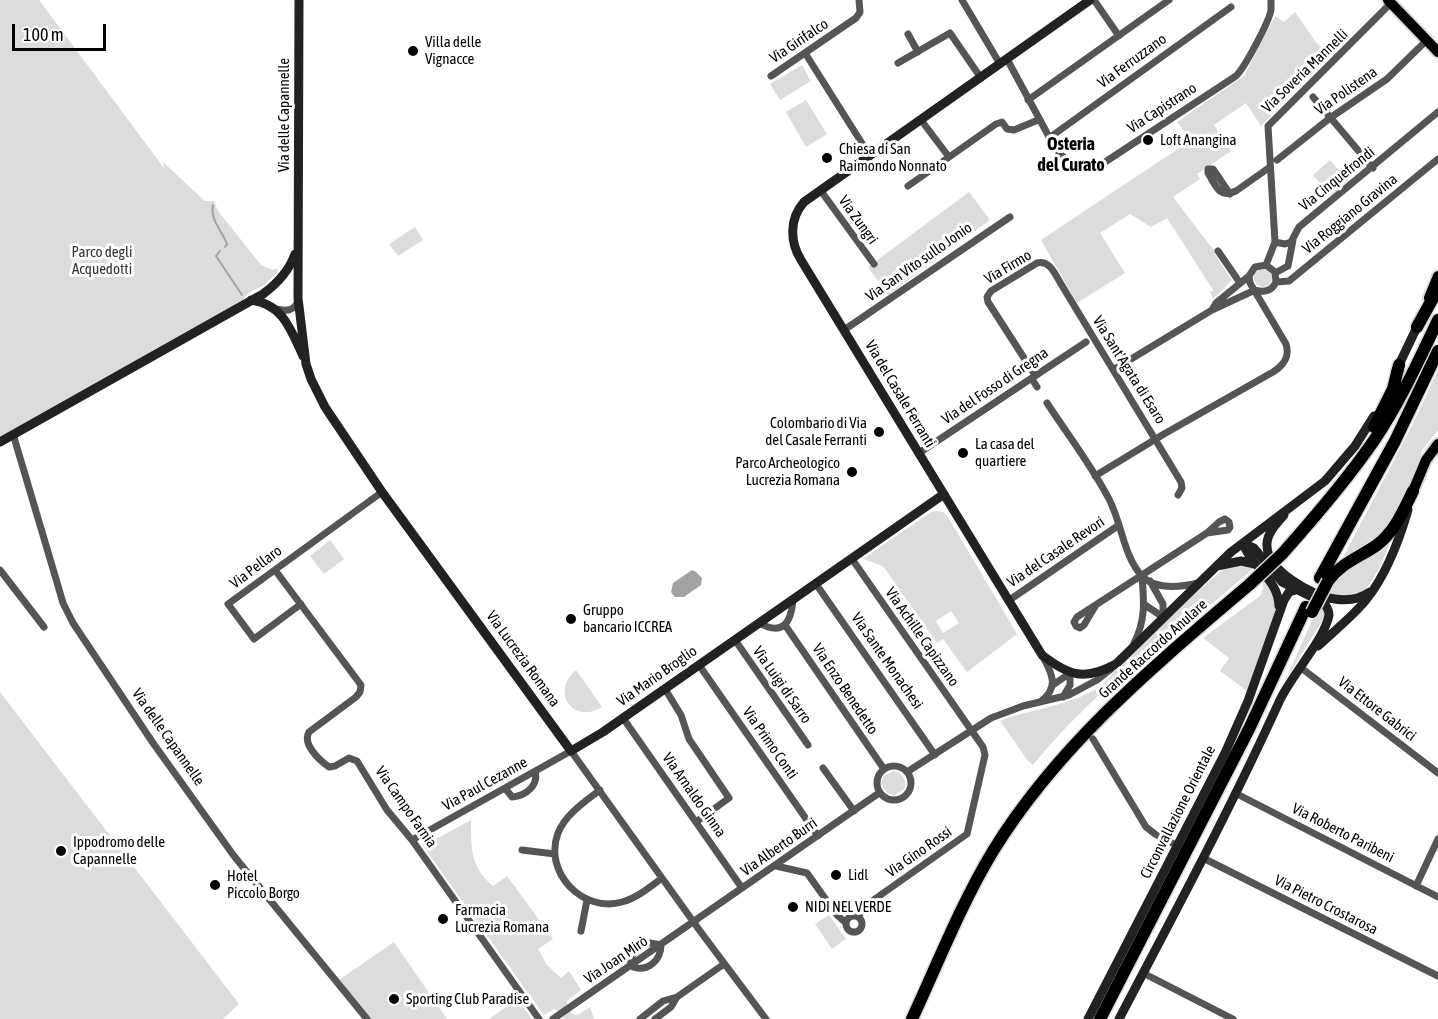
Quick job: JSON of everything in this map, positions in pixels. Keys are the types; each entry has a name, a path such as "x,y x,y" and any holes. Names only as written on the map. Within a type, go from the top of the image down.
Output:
{"highway":[{"path":"1417,327 1438,289"},
{"name":"Grande Raccordo Anulare","path":"912,1019 970,892 1004,834 1038,786 1110,707 1165,656 1250,584 1281,554 1325,505 1356,466 1385,423 1438,320"},
{"path":"1100,1019 1183,847 1249,729 1438,351"},
{"path":"1356,466 1393,389 1399,365"},
{"path":"1324,579 1376,546 1389,534 1413,491"}],"main road":[{"path":"1390,2 1438,52"},
{"path":"1417,327 1438,276"},
{"path":"1413,491 1424,464 1438,444"}],"street":[{"name":"Via delle Capannelle","path":"298,298 299,0"},
{"name":"Via Girifalco","path":"771,76 856,18 860,12 859,0"},
{"path":"962,0 1003,62"},
{"path":"1089,0 1119,36"},
{"name":"Via del Casale Ferranti","path":"1070,673 1042,655 1008,601 799,256 794,244 793,225 797,212 804,202 1089,0"},
{"path":"1028,100 1169,0"},
{"name":"Via Capistrano","path":"1003,62 1062,156 1077,166 1089,168 1103,164 1148,132 1236,76 1244,66 1270,13 1271,0"},
{"name":"Via Soveria Mannelli","path":"1275,242 1267,130 1270,123 1390,2"},
{"name":"Via Ferruzzano","path":"1049,138 1231,7"},
{"path":"898,63 950,33 981,78"},
{"path":"908,34 918,52"},
{"name":"Via Polistena","path":"1277,160 1330,118 1387,79 1427,40"},
{"path":"806,53 870,156"},
{"path":"1313,97 1373,168"},
{"name":"Via Cinquefrondi","path":"1293,240 1299,227 1438,112"},
{"path":"921,120 949,157"},
{"path":"908,186 998,123 1002,122 1007,129 1012,130 1038,120"},
{"name":"Via Roggiano Gravina","path":"1276,282 1288,281 1438,159"},
{"path":"1230,194 1270,167"},
{"name":"Via Zungri","path":"821,191 874,264"},
{"name":"Via San Vito sullo Jonio","path":"844,330 1010,217"},
{"name":"Via delle Capannelle","path":"0,442 275,285 292,262 300,231"},
{"path":"1275,273 1288,266 1293,240"},
{"path":"1212,310 1216,303 1249,276 1253,269 1263,265 1275,242 1285,244 1293,240"},
{"path":"1218,251 1240,282"},
{"name":"Via Firmo","path":"1033,377 988,302 987,296 990,291 1035,264 1044,262"},
{"name":"Via Sant'Agata di Esaro","path":"1044,262 1049,265 1182,484 1182,490 1178,495"},
{"path":"1263,265 1275,273 1276,282 1270,290 1268,312"},
{"path":"1095,477 1155,439 1277,369 1285,362 1288,354 1285,342 1250,283 1249,276"},
{"path":"251,300 266,303 276,309 291,309 296,306 298,298 292,287 275,285 272,300 276,309 293,336 306,364"},
{"path":"1113,370 1212,310 1255,290 1263,292 1270,290"},
{"name":"Via Lucrezia Romana","path":"298,298 306,364 325,407 382,492 600,790 723,964 766,1019"},
{"path":"907,772 970,730 1005,712 1063,697 1097,680 1116,664 1215,567 1325,481 1352,450 1374,416 1417,327"},
{"name":"Via del Fosso di Gregna","path":"919,453 1086,342"},
{"path":"1033,377 1037,387"},
{"path":"1047,403 1110,502 1127,550 1142,576 1143,624 1131,650"},
{"name":"Via delle Capannelle","path":"13,434 59,589 73,623 153,743 238,862 367,1019"},
{"path":"1307,655 1359,609 1374,589 1397,542 1408,513 1413,491"},
{"name":"Via Pellaro","path":"301,604 254,639 228,604 382,492"},
{"name":"Via Mario Broglio","path":"571,751 624,718 944,494"},
{"path":"933,502 952,508"},
{"path":"1287,511 1272,531 1268,542 1270,557 1282,572 1301,586 1333,599 1359,598 1374,589"},
{"name":"Via del Casale Revori","path":"1008,601 1119,525"},
{"path":"1095,605 1208,533"},
{"path":"1243,543 1255,564 1275,585 1279,597 1279,612"},
{"path":"1119,1019 1203,858 1282,696 1323,629 1329,611 1322,602 1279,579 1253,546 1243,543"},
{"name":"Via Achille Capizzano","path":"852,559 970,730"},
{"path":"1215,567 1238,561 1255,564"},
{"path":"0,570 44,627"},
{"name":"Via Campo Farnia","path":"275,570 358,680 361,688 357,697 308,733 307,742 329,767 349,758 356,760 387,810 412,840 539,1019"},
{"path":"1142,576 1150,581 1174,587 1198,583"},
{"path":"1150,581 1163,604 1163,617"},
{"name":"Via Sante Monachesi","path":"816,584 934,755"},
{"path":"1279,612 1288,594 1296,590"},
{"path":"759,623 773,628 785,625 791,617 793,600"},
{"path":"1144,605 1163,617"},
{"name":"Circonvallazione Orientale","path":"1088,1019 1183,847 1246,707 1279,612"},
{"name":"Via Enzo Benedetto","path":"785,625 884,769"},
{"name":"Via Luigi di Sarro","path":"735,640 808,746"},
{"path":"1042,655 1052,675 1053,685"},
{"path":"1039,702 1048,694 1053,685 1070,673 1095,674 1116,664"},
{"name":"Via Primo Conti","path":"699,665 818,836"},
{"name":"Via Ettore Gabrici","path":"1300,667 1438,773"},
{"path":"1063,697 1070,685 1070,673"},
{"path":"665,689 681,715 689,739 729,798 696,822"},
{"name":"Via Arnaldo Ginna","path":"624,718 742,888"},
{"name":"Via Gino Rossi","path":"858,917 866,906 967,834 985,755 984,749 970,730"},
{"path":"1093,739 1146,827 1158,836 1183,847"},
{"name":"Via Paul Cezanne","path":"412,840 571,751"},
{"path":"897,766 907,772 911,783 905,796 898,800 891,800 879,793 876,780 884,769 897,766"},
{"path":"824,768 854,811"},
{"path":"505,789 512,797 523,795 536,781 535,771"},
{"path":"600,790 573,812 563,824 556,840 555,854 558,870 564,880 587,900 603,905 622,903 634,898 662,878"},
{"name":"Via Alberto Burri","path":"694,923 879,793"},
{"name":"Via Roberto Paribeni","path":"1235,793 1438,897"},
{"path":"1416,886 1438,839"},
{"path":"522,850 555,854"},
{"name":"Via Pietro Crostarosa","path":"1203,858 1438,976"},
{"path":"776,866 809,874 837,915 846,923"},
{"path":"581,931 587,900"},
{"name":"Via Gino Rossi","path":"850,916 858,917 862,923 859,930 854,932 849,930 846,923 850,916"},
{"name":"Via Joan Mirò","path":"553,1019 694,923"},
{"path":"640,1019 663,1001 677,997 723,964"},
{"path":"1143,974 1233,1019"},
{"path":"655,1019 671,1006 677,997"}],"green space":[{"name":"Parco degli Acquedotti","path":"0,0 39,0 164,168 163,162 205,201 214,201 218,211 261,265 272,270 277,268 278,272 264,285 247,294 242,302 0,437"},
{"path":"1295,12 1315,41 1327,53 1268,112 1271,116 1261,126 1246,103 1214,125 1231,151 1197,174 1200,179 1173,197 1215,252 1232,280 1213,299 1210,292 1213,290 1167,218 1151,227 1130,214 1100,233 1125,273 1077,303 1041,240 1192,141 1177,122 1244,76 1275,16 1284,22"},
{"path":"802,65 811,81 780,100 770,84"},
{"path":"806,100 827,134 806,147 786,112"},
{"path":"1330,160 1348,181 1330,196 1313,175"},
{"path":"969,192 990,220 888,295 868,267"},
{"path":"415,227 423,240 398,256 389,244"},
{"path":"1263,269 1269,272 1272,278 1269,284 1263,287 1257,284 1254,278 1257,272"},
{"path":"1438,370 1438,430 1423,449 1397,515 1380,537 1341,561 1413,424"},
{"path":"931,512 943,512 948,517 1017,634 967,672 943,639 937,643 883,566 863,559","holes":["951,611 959,623 943,633 936,621"]},
{"path":"1393,535 1380,567 1365,591 1346,597 1325,595 1330,583"},
{"path":"330,540 344,559 324,574 310,556"},
{"path":"1235,564 1254,568 1153,654 1149,652 1118,678 1074,720 1033,765 1028,761 1000,721 1063,703 1094,690 1199,590 1226,567"},
{"path":"1265,579 1274,596 1275,615 1247,691 1220,671 1229,658 1203,638 1260,596"},
{"path":"1319,605 1325,610 1324,618 1285,681"},
{"path":"576,670 602,707 582,712 574,709 568,703 565,688 568,679"},
{"name":"Ippodromo delle Capannelle","path":"0,692 239,1004 223,1019 0,1019"},
{"path":"894,771 902,775 905,783 904,789 894,795 887,793 881,784 883,776"},
{"path":"471,820 473,856 480,871 493,886 507,876 553,939 538,949 547,965 561,978 569,971 581,990 567,1001 567,1006 572,1014 578,1015 590,1007 594,1019 564,1019 559,1011 554,1009 544,1015 423,846"},
{"path":"829,915 846,939 832,949 815,924"},
{"name":"Sporting Club Paradise","path":"394,942 447,1019 370,1019 339,980"},
{"path":"517,999 532,1019 489,1019"}],"shaded area":[{"path":"692,570 702,578 701,585 684,597 675,597 671,592 673,583"}],"waterway":[{"path":"213,205 213,216 227,244 225,247"},
{"path":"220,251 216,256 242,295"}],"place":[{"name":"Villa delle Vignacce","path":"413,51"},
{"name":"Loft Anangina","path":"1148,140"},
{"name":"Chiesa di San Raimondo Nonnato","path":"827,158"},
{"name":"Colombario di Via del Casale Ferranti","path":"879,432"},
{"name":"La casa del quartiere","path":"963,453"},
{"name":"Parco Archeologico Lucrezia Romana","path":"852,472"},
{"name":"Gruppo bancario ICCREA","path":"571,619"},
{"name":"Ippodromo delle Capannelle","path":"61,851"},
{"name":"Lidl","path":"836,875"},
{"name":"Hotel Piccolo Borgo","path":"215,885"},
{"name":"NIDI NEL VERDE","path":"793,907"},
{"name":"Farmacia Lucrezia Romana","path":"443,919"},
{"name":"Sporting Club Paradise","path":"394,999"}],"district":[{"name":"Osteria del Curato","path":"1071,154"}]}
